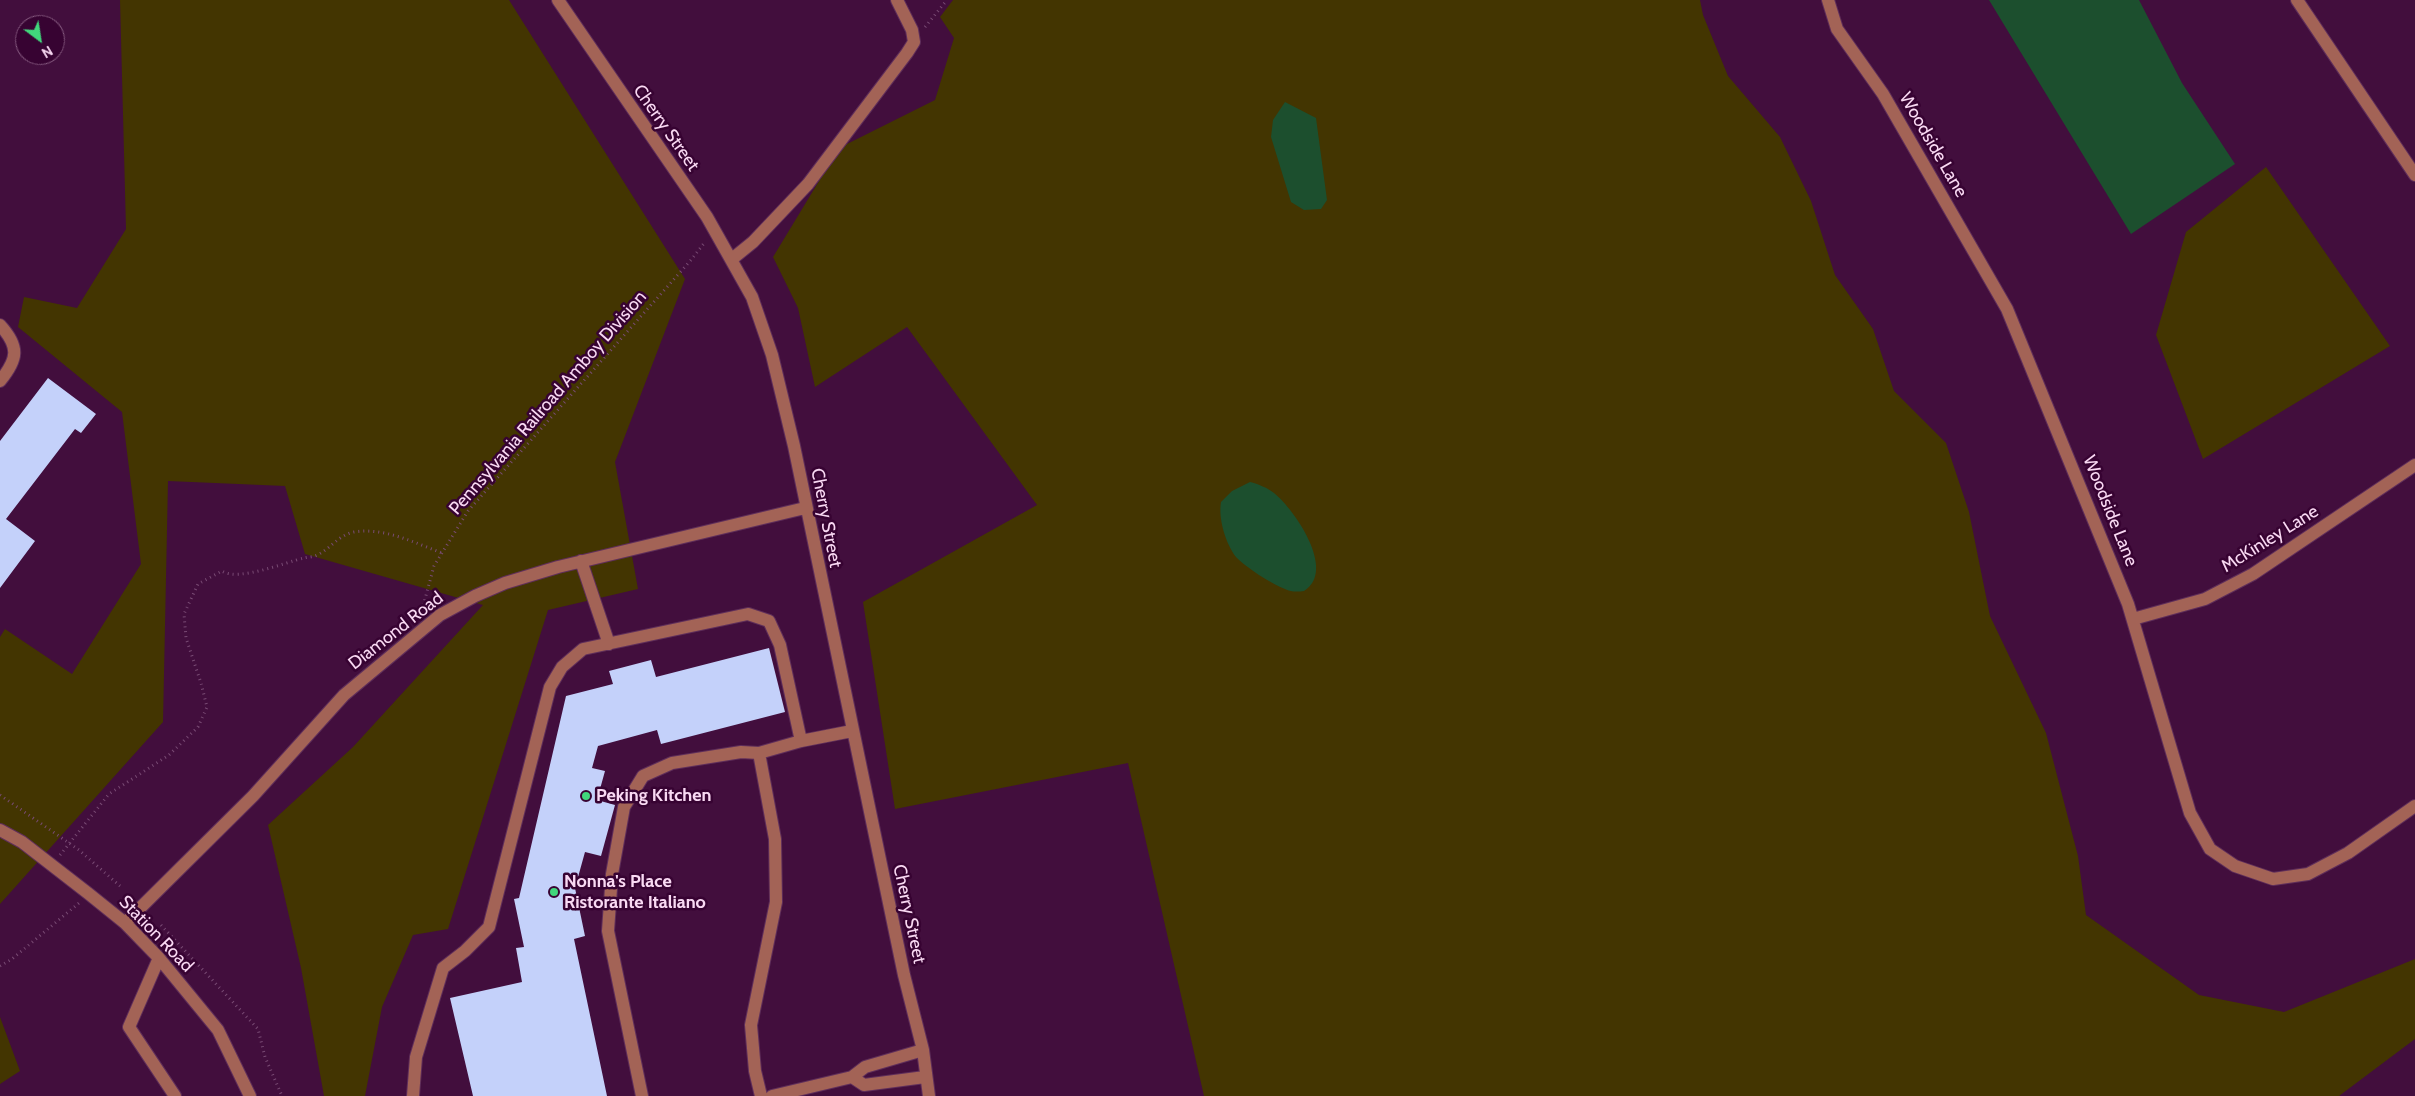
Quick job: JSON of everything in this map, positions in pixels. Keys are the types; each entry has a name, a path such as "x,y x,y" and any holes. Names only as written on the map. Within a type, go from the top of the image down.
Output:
{"street":[{"name":"Cherry Street","path":"558,0 732,259 752,297 772,355 794,446 805,508 922,1050 925,1077 930,1096"},
{"path":"732,259 753,242 808,184 914,42 912,30 897,0"},
{"name":"Woodside Lane","path":"1828,0 1837,29 1883,94 2007,309 2040,385 2133,619 2190,813 2210,849 2235,866 2273,878 2308,874 2348,852 2415,806"},
{"path":"2297,0 2415,175"},
{"path":"0,325 12,338 15,354 9,370 0,381"},
{"name":"McKinley Lane","path":"2133,619 2205,599 2253,574 2415,465"},
{"name":"Diamond Road","path":"125,923 253,796 344,695 440,615 475,596 505,583 581,561 805,508"},
{"path":"581,561 609,644"},
{"path":"413,1096 416,1057 444,968 465,951 489,927 550,687 562,667 583,649 748,614 769,621 780,645 801,741"},
{"path":"642,1096 608,930 612,874 624,807 643,776 672,763 741,752 759,753 801,741 852,731"},
{"path":"759,753 775,839 776,902 751,1025 756,1072 761,1096"},
{"name":"Station Road","path":"0,830 22,842 89,894 125,923 159,958 218,1030 250,1096"},
{"path":"159,958 129,1027 175,1096"},
{"path":"772,1096 852,1077 865,1067 922,1050"},
{"path":"852,1077 864,1085 925,1077"}],"path":[{"path":"914,42 947,0"},
{"name":"Pennsylvania Railroad Amboy Division","path":"415,636 434,566 468,511 691,260 714,230"},
{"path":"52,865 109,794 169,755 198,727 207,707 186,638 184,614 198,584 222,572 227,574 255,572 315,556 343,536 355,532 388,533 442,553"},
{"path":"0,795 70,843 120,886"},
{"path":"0,966 12,959 89,894"},
{"path":"161,925 258,1029 266,1057 282,1096"}],"shaded area":[{"path":"120,0 509,0 685,279 615,462 638,589 548,610 448,929 413,935 382,1007 365,1096 324,1096 301,968 268,825 353,747 483,605 305,554 285,486 168,481 163,722 0,904 0,637 5,629 72,674 141,564 122,412 18,327 24,297 77,308 126,229"},
{"path":"953,0 1700,0 1703,15 1728,76 1780,137 1811,201 1835,275 1873,329 1894,391 1946,443 1969,512 1990,616 2046,733 2078,856 2086,915 2199,995 2284,1012 2415,959 2415,1039 2339,1096 1204,1096 1128,763 895,809 863,602 1037,505 907,327 815,387 798,308 773,257 839,148 935,100 954,38 940,17"},
{"path":"1989,0 2139,0 2182,83 2235,164 2131,234"},
{"path":"1285,102 1316,118 1327,200 1321,209 1304,210 1291,202 1271,137 1273,120"},
{"path":"2266,167 2390,346 2203,459 2156,335 2186,232"},
{"path":"1250,482 1269,489 1283,501 1309,541 1315,556 1316,570 1313,582 1304,591 1290,591 1266,579 1240,561 1229,545 1222,523 1221,502 1232,491"},
{"path":"0,1017 20,1071 0,1084"}],"building":[{"path":"48,378 96,414 81,433 75,429 6,519 35,541 0,588 0,441"},
{"path":"769,648 785,712 661,744 657,730 598,746 592,768 605,771 597,800 615,805 601,856 585,852 575,888 585,936 574,939 607,1096 473,1096 450,998 522,982 516,948 524,947 514,899 519,898 566,696 613,684 609,671 651,660 656,677"}],"place":[{"name":"Peking Kitchen","path":"586,796"},
{"name":"Nonna's Place Ristorante Italiano","path":"554,892"}]}
